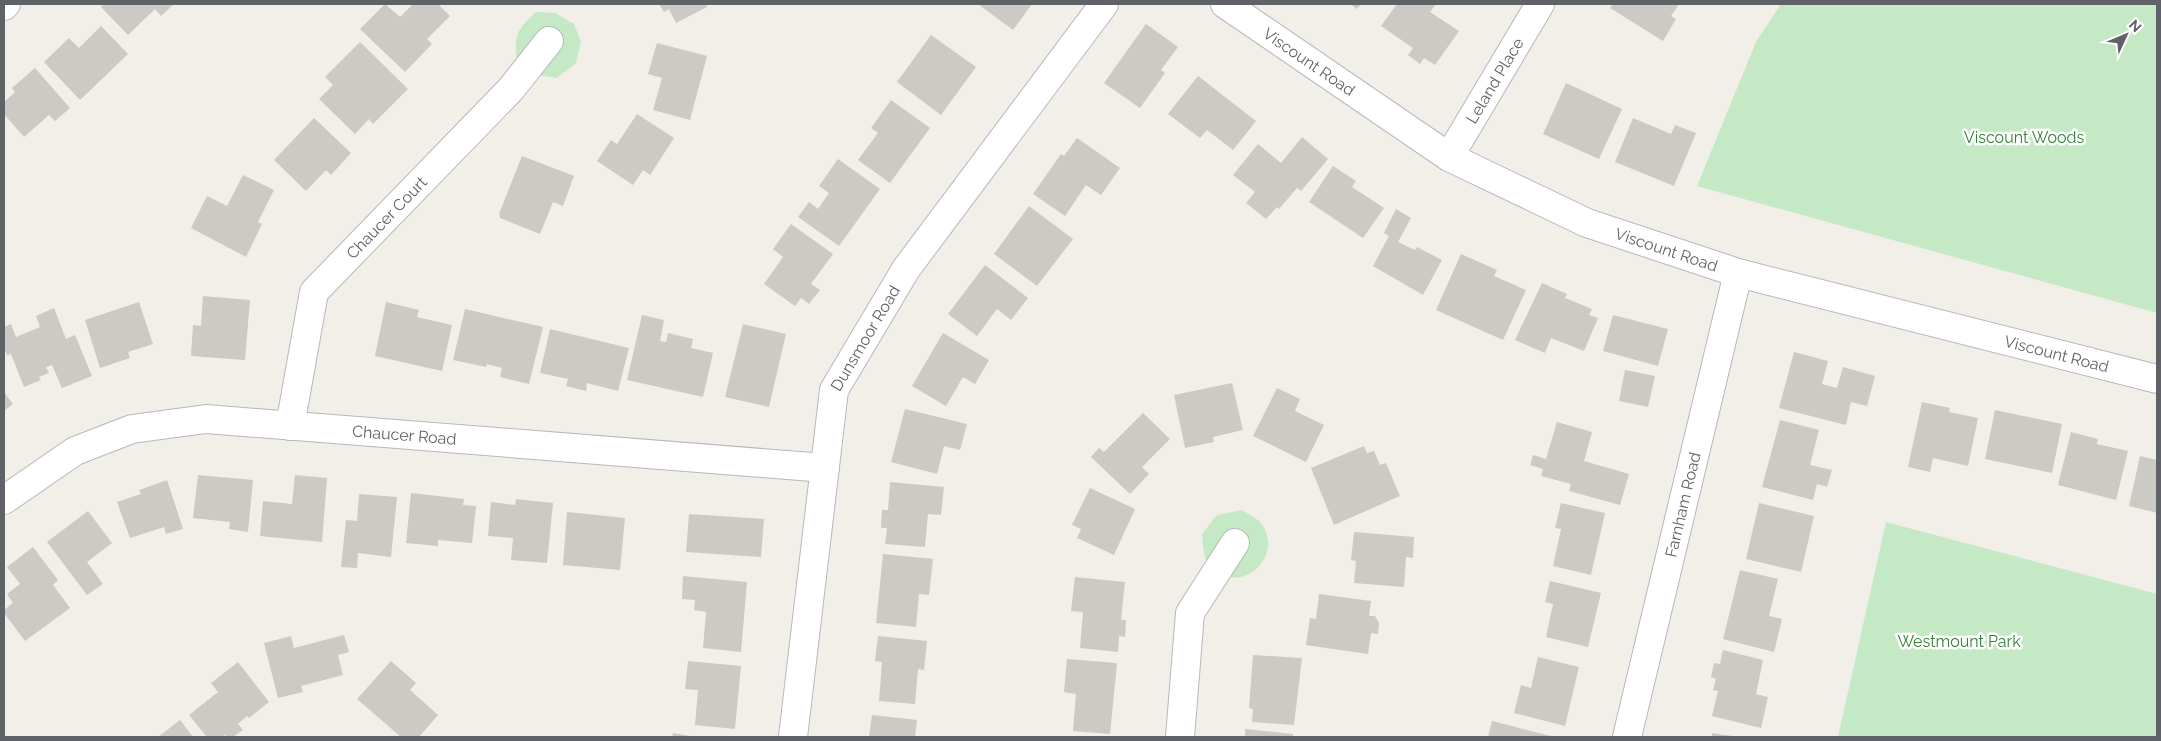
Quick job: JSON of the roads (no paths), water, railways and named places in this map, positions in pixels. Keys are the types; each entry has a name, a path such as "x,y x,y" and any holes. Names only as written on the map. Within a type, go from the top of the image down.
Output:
{"street":[{"name":"Dunsmoor Road","path":"794,737 834,390 906,269 1104,4"},
{"name":"Viscount Road","path":"1226,4 1449,157 1587,224 1738,273 2157,379"},
{"name":"Leland Place","path":"1449,157 1540,4"},
{"name":"Chaucer Court","path":"290,426 314,292 512,89 549,41"},
{"name":"Farnham Road","path":"1627,737 1738,273"},
{"name":"Chaucer Road","path":"4,500 74,452 132,429 206,419 825,468"},
{"path":"1180,737 1190,613 1235,543"}],"park label":[{"name":"Viscount Woods","path":"2024,137"},
{"name":"Westmount Park","path":"1959,641"}]}
